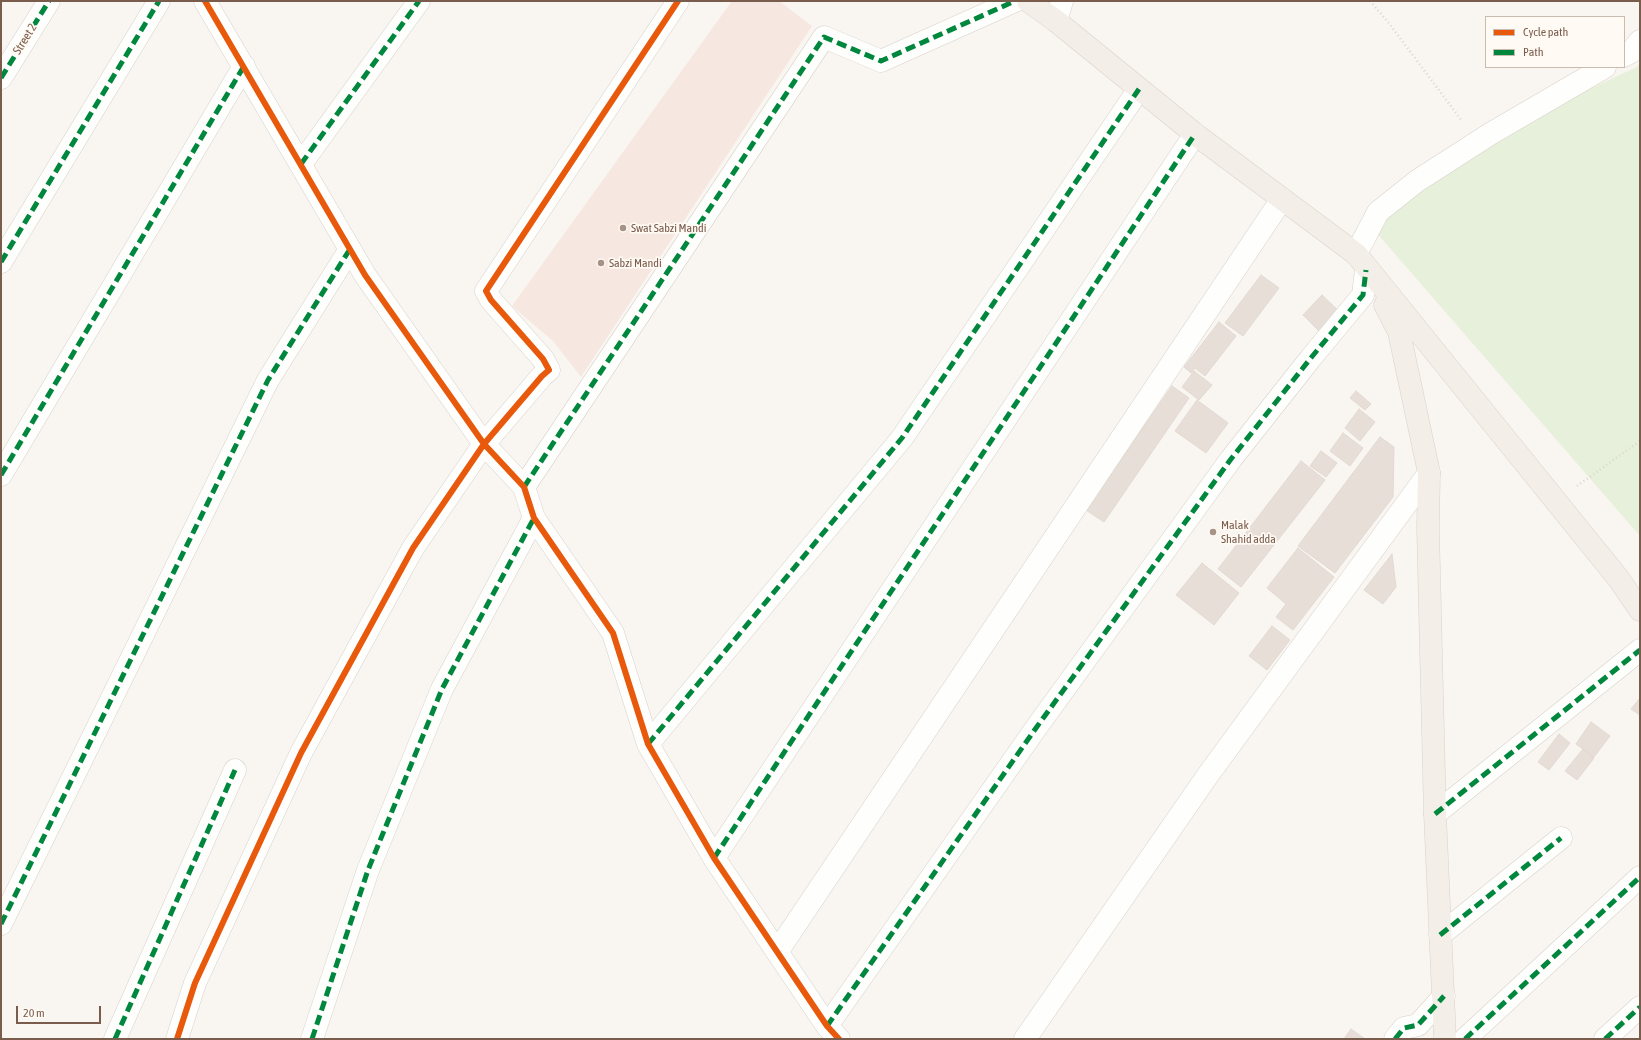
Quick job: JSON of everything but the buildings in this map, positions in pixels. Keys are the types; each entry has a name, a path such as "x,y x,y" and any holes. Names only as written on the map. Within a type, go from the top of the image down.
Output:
{"main road":[{"path":"1028,1 1056,21 1195,134 1282,199 1361,262 1618,578 1640,610"},
{"path":"1361,262 1399,332 1429,473 1428,529 1435,814 1446,1039"}],"street":[{"name":"Street 2","path":"1,78 49,1"},
{"path":"1,262 159,1"},
{"path":"205,1 365,274 484,444 524,487 534,518 613,633 648,744 714,858 833,1032 1036,728 1230,459 1363,295 1361,262 1378,212 1417,181 1477,142 1603,68"},
{"path":"301,164 419,1"},
{"path":"177,1039 195,983 302,753 413,548 484,444 542,376 549,370 543,359 491,300 486,291 678,1"},
{"path":"524,487 824,37 881,61 1014,1"},
{"path":"1056,21 1062,1"},
{"path":"1625,55 1631,52 1640,41"},
{"path":"1,475 244,66"},
{"path":"648,744 902,438 1139,89"},
{"path":"714,858 1195,134"},
{"path":"777,952 1282,199"},
{"path":"1,924 268,380 350,249"},
{"path":"1025,1039 1208,775 1429,473"},
{"path":"312,1039 368,870 442,689 534,518"},
{"path":"1435,814 1640,650"},
{"path":"115,1039 235,770"},
{"path":"1440,935 1561,838"},
{"path":"1465,1039 1640,877"},
{"path":"1395,1039 1404,1028 1418,1025 1444,996"},
{"path":"1605,1039 1640,1007"}],"path":[{"path":"1370,1 1388,22 1477,142"},
{"path":"1556,502 1587,478 1640,442"}],"shaded area":[{"name":"Swat Sabzi Mandi","path":"732,1 779,1 812,26 581,377 553,341 512,306"}],"green space":[{"path":"1640,62 1640,536 1375,231 1412,171 1637,67"}],"marked path":[{"path":"1,78 49,1"},
{"path":"1,262 159,1"},
{"path":"301,164 419,1"},
{"path":"524,487 824,37 881,61 1015,1"},
{"path":"1,475 244,66"},
{"path":"648,744 902,438 1139,89"},
{"path":"714,858 1195,134"},
{"path":"1,924 268,380 350,249"},
{"path":"827,1026 1036,728 1231,459 1363,295 1366,270"},
{"path":"312,1039 368,870 442,689 534,518"},
{"path":"1435,814 1640,650"},
{"path":"115,1039 235,770"},
{"path":"1440,935 1561,838"},
{"path":"1465,1039 1640,877"},
{"path":"1395,1039 1404,1028 1418,1025 1444,996"},
{"path":"1605,1039 1640,1007"}],"cycle path":[{"path":"205,1 365,275 484,444 524,487 534,518 613,633 648,744 714,858 827,1026 839,1039"},
{"path":"177,1039 195,983 301,753 413,548 484,444 542,376 549,370 543,359 491,300 486,291 678,1"}],"place":[{"name":"Swat Sabzi Mandi","path":"623,228"},
{"name":"Sabzi Mandi","path":"601,263"},
{"name":"Malak Shahid adda","path":"1213,532"}]}
